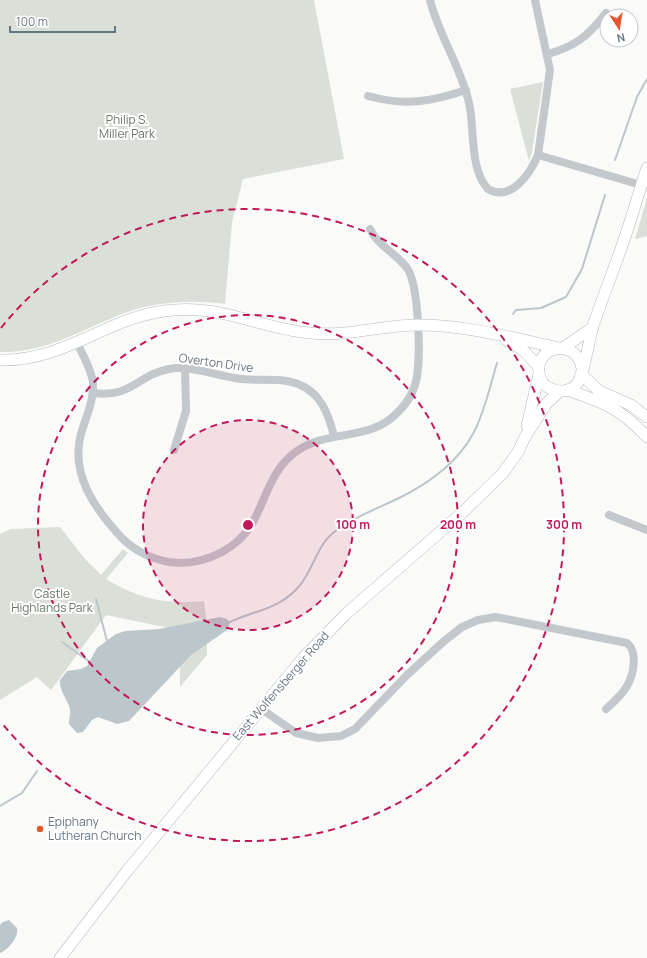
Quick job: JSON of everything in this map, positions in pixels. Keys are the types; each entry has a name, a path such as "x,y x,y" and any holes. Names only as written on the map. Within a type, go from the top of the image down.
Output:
{"main road":[{"path":"563,391 576,384 582,371 592,328 629,226 647,168"},
{"path":"0,360 36,357 78,343 138,317 176,310 220,312 310,333 339,334 417,325 472,329 561,348 576,355 582,371 599,391 630,405 647,417"},
{"path":"539,371 545,354 561,348 592,328"},
{"path":"495,334 523,350 539,371 546,386 612,407 631,420 647,437"},
{"name":"East Wolfensberger Road","path":"525,437 539,371"},
{"name":"East Wolfensberger Road","path":"60,958 127,871 260,708 303,658 347,613 492,484 514,457 546,404 563,391"}],"street":[{"path":"430,0 440,30 466,90 476,162 484,184 488,189 499,192 514,187 527,176 538,155 550,80 548,54 536,0"},
{"path":"548,54 579,42 599,21"},
{"path":"368,96 382,100 412,103 428,102 466,90"},
{"path":"538,155 641,185"},
{"path":"78,343 92,377 90,411 81,435 78,453 80,472 84,486 101,512 127,544 148,556 165,561 181,563 198,561 221,553 236,542 253,521 273,477 290,457 304,447 334,437 361,433 380,427 395,416 407,402 415,386 418,369 416,294 409,272 401,261 380,243 370,229"},
{"name":"Overton Drive","path":"92,393 110,394 121,392 156,373 170,368 185,369 251,381 289,381 304,387 319,398 331,421 334,437"},
{"path":"174,450 186,411 185,369"},
{"path":"609,515 647,530"},
{"path":"260,708 296,733 318,738 341,736 355,729 406,675 462,627 478,620 496,617 627,643 632,647 634,653 633,666 628,685 606,709"}],"green space":[{"name":"Philip S. Miller Park","path":"0,0 314,0 344,159 243,179 232,222 225,304 180,302 147,306 119,315 54,343 19,351 0,352"},
{"path":"543,82 532,152 529,161 510,89"},
{"path":"647,198 647,236 635,239"},
{"name":"Castle Highlands Park","path":"60,527 85,559 101,575 123,549 128,553 106,579 119,586 142,596 165,601 204,601 207,624 207,655 180,687 179,630 106,615 51,690 37,677 0,700 0,534 11,529"}],"shaded area":[{"path":"220,617 227,619 230,623 227,630 191,655 129,721 117,724 98,717 92,720 83,732 77,733 69,724 70,709 60,686 60,680 67,671 81,669 87,666 97,648 116,634 125,631 159,629"},
{"path":"9,920 17,928 17,932 15,939 0,953 0,925"}],"waterway":[{"path":"615,160 637,97 647,79"},
{"path":"513,314 516,310 541,308 566,297 582,269 605,195"},
{"path":"228,623 276,605 284,600 301,584 319,550 333,533 356,518 420,487 451,463 467,443 478,424 497,363"},
{"path":"96,599 107,641"},
{"path":"62,642 90,662"},
{"path":"0,806 22,793 37,771"}],"place":[{"name":"Epiphany Lutheran Church","path":"40,829"}]}
